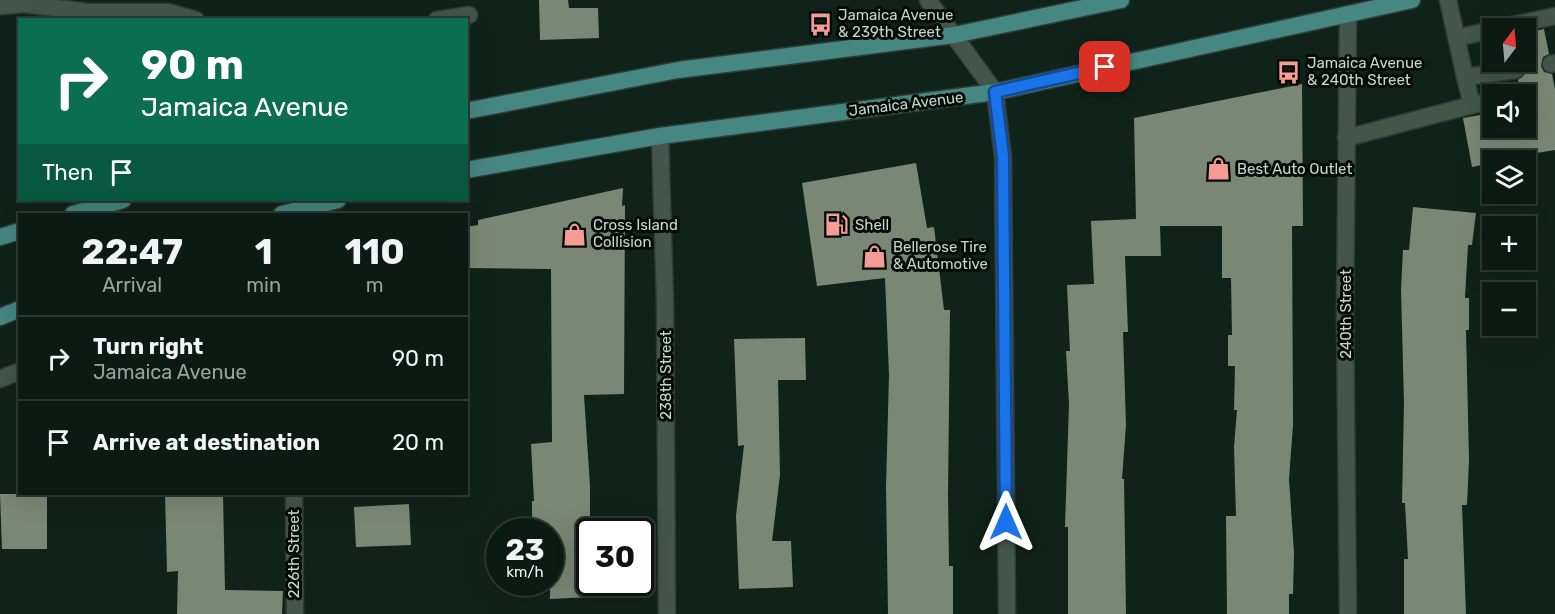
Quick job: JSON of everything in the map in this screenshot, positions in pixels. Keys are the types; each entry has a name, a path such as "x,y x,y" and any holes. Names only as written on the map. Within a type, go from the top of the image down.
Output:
{"main road":[{"path":"468,111 678,70 954,35 1121,0"},
{"name":"Jamaica Avenue","path":"468,170 660,136 995,92 1412,0"},
{"path":"77,213 119,201"},
{"path":"288,213 334,201"},
{"path":"0,237 18,232"},
{"path":"0,317 18,310"}],"street":[{"path":"928,0 995,92 1003,156 1006,614"},
{"path":"1448,0 1472,105"},
{"path":"0,6 24,4 89,16 168,12 189,18"},
{"name":"240th Street","path":"1348,14 1346,138 1348,614"},
{"path":"450,18 469,15"},
{"path":"1536,20 1555,16"},
{"path":"1456,38 1482,32"},
{"path":"1465,77 1501,72"},
{"path":"1346,138 1482,103"},
{"name":"238th Street","path":"660,136 665,301 667,614"},
{"path":"0,379 18,372"},
{"name":"226th Street","path":"294,495 295,614"}],"building":[{"path":"539,0 568,0 569,8 598,8 599,38 540,40"},
{"path":"1544,29 1549,54 1543,57 1541,66 1544,72 1552,74 1555,90 1555,150 1536,153 1536,150 1482,150 1482,165 1472,167 1463,118 1482,115 1482,138 1536,138 1536,84 1519,84 1518,80 1526,72 1536,72 1536,31"},
{"path":"1302,84 1303,226 1292,226 1293,425 1289,479 1294,553 1293,594 1289,594 1289,614 1227,614 1226,516 1236,516 1234,447 1237,410 1234,410 1235,366 1228,366 1228,335 1232,335 1231,278 1222,278 1222,226 1160,226 1161,256 1125,256 1128,332 1123,332 1126,425 1122,479 1124,479 1126,614 1068,614 1068,527 1065,527 1069,404 1066,351 1070,351 1067,285 1094,284 1091,221 1136,219 1134,118"},
{"path":"916,163 927,228 934,227 944,310 950,310 948,495 949,566 953,566 953,614 888,614 886,486 889,375 885,278 817,286 802,183"},
{"path":"623,188 622,206 625,205 624,394 584,395 590,518 576,518 576,596 590,597 550,599 550,596 564,596 564,518 532,518 532,501 534,501 531,444 552,442 551,269 468,268 468,227 478,225 478,220"},
{"path":"1413,207 1476,213 1472,245 1468,245 1465,298 1469,298 1469,330 1466,330 1469,460 1467,505 1462,505 1466,614 1404,614 1404,559 1408,559 1405,503 1402,503 1404,403 1401,289 1403,250 1409,250"},
{"path":"805,338 806,380 778,380 780,475 772,541 791,541 793,587 739,589 736,516 744,445 738,446 734,339"},
{"path":"0,494 47,495 47,549 2,549"},
{"path":"165,495 223,495 225,590 283,591 282,614 177,614 178,571 167,572"},
{"path":"409,504 411,545 356,547 354,507"}],"place":[{"name":"Jamaica Avenue & 239th Street","path":"820,24"},
{"name":"Jamaica Avenue & 240th Street","path":"1289,72"},
{"name":"Best Auto Outlet","path":"1219,169"},
{"name":"Shell","path":"837,225"},
{"name":"Cross Island Collision","path":"575,234"},
{"name":"Bellerose Tire & Automotive","path":"875,256"}],"route":[{"path":"1006,522 1003,156 995,92 1105,67"}]}
